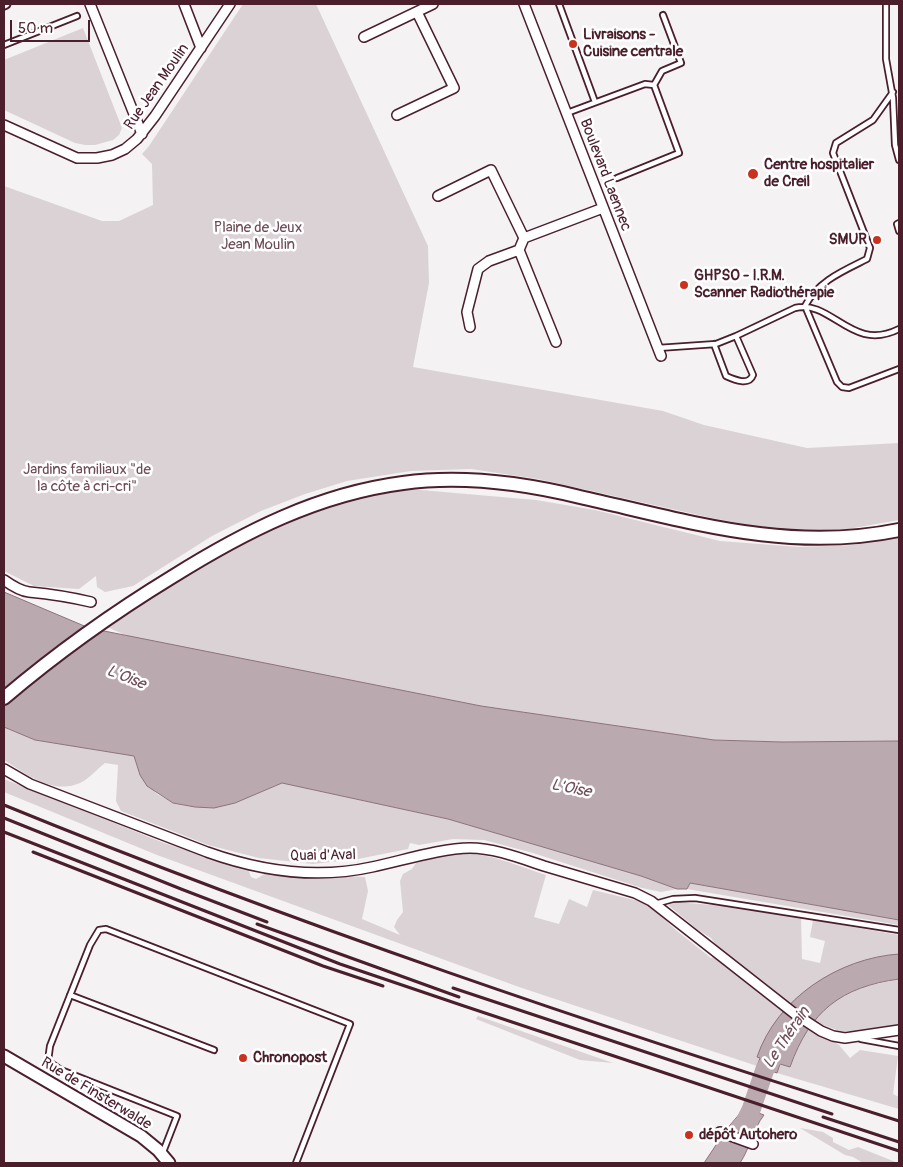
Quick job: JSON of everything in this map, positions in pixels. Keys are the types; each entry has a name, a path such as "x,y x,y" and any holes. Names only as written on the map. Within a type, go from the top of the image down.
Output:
{"main road":[{"path":"4,698 82,636 164,582 246,534 307,506 375,487 428,480 484,482 536,488 716,528 777,537 839,539 899,530"}],"street":[{"path":"90,4 142,134"},
{"path":"184,4 201,48"},
{"name":"Rue Jean Moulin","path":"4,125 65,154 84,159 118,153 134,143 142,134 230,4"},
{"path":"364,37 434,4"},
{"name":"Boulevard Laennec","path":"524,4 659,352"},
{"path":"397,115 454,88 417,12"},
{"path":"438,196 491,170 524,238"},
{"path":"470,327 467,312 478,269 489,261 518,250 524,238 604,208"},
{"path":"518,250 556,342"},
{"path":"4,580 28,592 67,596 91,602"},
{"name":"Quai d'Aval","path":"4,769 30,784 208,852 231,860 271,869 314,873 355,871 444,851 471,848 492,851 524,860 635,894 653,902 785,1006 812,1026 833,1036 845,1038 899,1030"},
{"name":"Rue de Finsterwalde","path":"4,1056 140,1136 165,1159"},
{"path":"720,1132 753,1144"}],"lane":[{"path":"559,4 595,102"},
{"path":"886,4 886,59 893,92 895,145 899,160"},
{"path":"617,178 679,153 654,85 662,71 681,63 663,15"},
{"path":"4,45 77,16"},
{"path":"566,113 645,84 654,85"},
{"path":"805,306 811,295 830,278 867,259 870,248 833,153 836,144 873,120 893,92"},
{"path":"899,223 897,224 899,231"},
{"path":"805,306 837,382 842,386 849,388 899,369"},
{"path":"659,352 714,344 736,336 795,308 805,306 814,308 864,334 882,335 899,329"},
{"path":"714,344 726,376 734,380 748,382 753,375 736,336"},
{"path":"653,902 695,898 899,930"},
{"path":"165,1159 177,1116 61,1070 48,1062 50,1046 90,945 99,930 106,929 350,1024 296,1163"},
{"path":"70,995 214,1050"},
{"path":"855,1037 899,1046"}],"green space":[{"path":"243,4 316,4 428,246 429,283 413,367 663,411 704,425 807,448 899,443 899,520 848,529 804,531 770,529 538,479 471,469 411,471 347,481 305,494 261,511 212,536 133,586 105,592 97,587 96,576 79,589 34,586 4,571 4,186 102,221 119,221 153,205 152,164 142,154"},
{"path":"83,28 122,128 119,135 113,140 95,145 75,143 4,110 4,60"},
{"path":"409,489 536,500 595,510 720,541 799,547 855,545 899,536 899,741 782,742 714,740 481,706 130,637 107,627 207,561 270,528 304,514 338,504"},
{"path":"4,727 35,740 134,756 140,775 157,794 173,803 195,807 235,803 282,783 448,819 641,876 677,889 661,892 642,888 533,853 484,840 453,839 419,845 410,843 408,849 358,859 313,864 259,858 208,845 121,811 116,801 118,765 105,763 80,783 70,786 50,785 31,777 4,760"},
{"path":"4,779 164,843 248,869 251,877 256,879 268,872 365,877 368,891 362,919 400,935 394,927 403,912 400,881 403,874 412,869 416,863 442,854 469,853 495,858 546,875 534,917 559,924 569,899 587,907 593,890 647,903 677,931 711,958 717,956 719,949 711,938 698,930 668,905 675,902 724,906 801,917 802,959 820,963 825,941 810,937 813,920 899,935 899,955 884,955 834,1001 863,987 899,979 899,1024 857,1031 840,1031 814,1022 772,1027 757,1057 760,1058 757,1066 519,987 157,855 4,792"},
{"path":"690,883 899,920 899,925 687,889"},
{"path":"478,1016 613,1063 580,1060 476,1019"},
{"path":"810,1026 839,1045 850,1058 860,1050 898,1056 893,1094 899,1097 899,1109 777,1073 780,1064 790,1067 799,1044"},
{"path":"800,1128 823,1132 833,1138 833,1142 849,1150 858,1147 898,1163 863,1163 845,1155"}],"water":[{"name":"L'Oise","path":"4,592 89,628 481,706 714,740 782,742 899,741 899,920 690,883 687,889 677,889 641,876 448,819 282,783 235,803 214,808 173,803 147,786 140,775 134,756 35,740 4,727"},
{"path":"899,954 899,979 860,988 830,1005 807,1031 790,1067 780,1064 777,1073 757,1066 760,1058 757,1057 766,1036 779,1017 813,985 854,963 876,957"},
{"path":"745,1108 764,1115 740,1163 704,1163 717,1141"}],"waterway":[{"name":"Le Thérain","path":"725,1163 751,1110 765,1069 780,1048"}],"railway":[{"path":"4,805 225,892 336,933 560,1011 899,1121"},
{"path":"4,818 267,922"},
{"path":"4,832 340,964 899,1151"},
{"path":"33,852 323,966 383,986"},
{"path":"257,924 459,997"},
{"path":"453,988 832,1114"},
{"path":"823,1117 899,1142"}],"place":[{"name":"Livraisons - Cuisine centrale","path":"573,44"},
{"name":"Centre hospitalier de Creil","path":"753,174"},
{"name":"SMUR","path":"877,240"},
{"name":"GHPSO - I.R.M. Scanner Radiothérapie","path":"684,285"},
{"name":"Chronopost","path":"243,1058"},
{"name":"dépôt Autohero","path":"689,1135"}],"park label":[{"name":"Plaine de Jeux Jean Moulin","path":"258,236"},
{"name":"Jardins familiaux \"de la côte à cri-cri\"","path":"87,478"}]}
